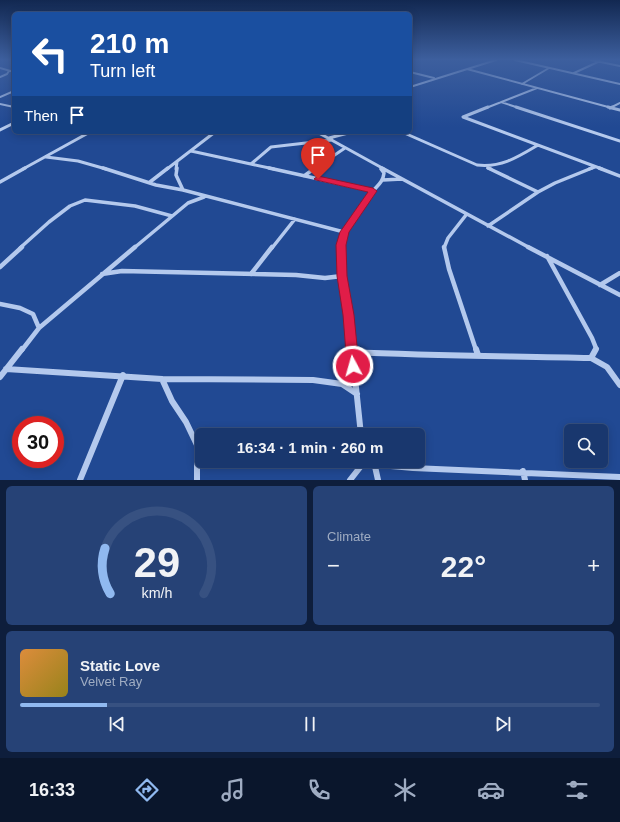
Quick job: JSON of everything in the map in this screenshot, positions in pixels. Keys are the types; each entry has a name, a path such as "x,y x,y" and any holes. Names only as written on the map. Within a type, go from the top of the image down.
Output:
{"street":[{"path":"412,86 425,82"},
{"path":"516,82 620,110"},
{"path":"537,88 463,116 464,118 620,176"},
{"path":"0,97 12,92"},
{"path":"501,102 620,141"},
{"path":"610,108 620,103"},
{"path":"0,104 12,107"},
{"path":"0,130 12,124"},
{"path":"0,182 86,134"},
{"path":"150,182 212,134"},
{"path":"321,134 404,179 466,215 620,296"},
{"path":"251,164 271,147 330,139 346,134"},
{"path":"407,134 478,165 486,167 538,192"},
{"path":"486,167 505,164 538,145"},
{"path":"304,176 345,148"},
{"path":"190,151 373,191"},
{"path":"46,157 78,161 156,185 183,190 204,197 344,232"},
{"path":"177,162 176,175 183,190"},
{"path":"359,428 349,315 342,276 341,245 344,232 373,191 383,180 384,173 380,167"},
{"path":"488,226 538,192 555,183 596,167"},
{"path":"383,180 404,179"},
{"path":"189,203 191,193"},
{"path":"0,377 39,328 172,216 189,203 204,197"},
{"path":"0,267 49,222 70,206 85,200 135,206 172,216"},
{"path":"466,215 448,238 444,248 449,269 478,355"},
{"path":"251,274 295,219"},
{"path":"546,256 592,338 596,348 591,358"},
{"path":"117,261 122,271"},
{"path":"102,274 122,271 296,275 324,279 333,279 342,276"},
{"path":"600,285 620,273"},
{"path":"0,304 20,308 33,314 39,328"},
{"path":"352,352 425,356 478,355 591,358 607,367 620,385"},
{"path":"6,368 162,378 313,380 342,384 357,394"},
{"path":"80,480 123,375"},
{"path":"162,378 172,401 186,422 197,445 197,480"},
{"path":"350,480 359,468"},
{"path":"375,468 378,480"},
{"path":"413,468 522,471 620,477"},
{"path":"522,471 525,480"}],"route":[{"path":"318,179 373,191 344,232 341,245 342,276 349,315 353,366"}]}
